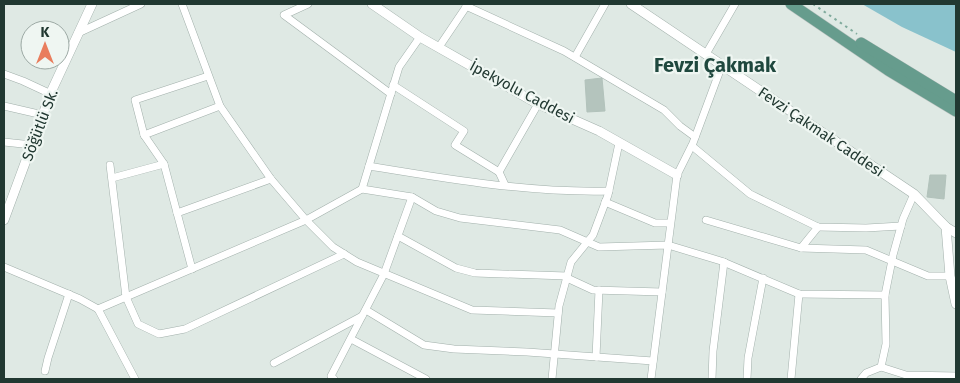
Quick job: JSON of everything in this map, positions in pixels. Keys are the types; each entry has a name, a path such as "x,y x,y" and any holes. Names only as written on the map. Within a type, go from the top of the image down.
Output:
{"main road":[{"path":"791,4 888,70 956,111"},
{"path":"802,4 848,35 956,100"}],"street":[{"name":"Söğütlü Sk.","path":"4,220 51,94 92,4"},
{"path":"78,33 141,4"},
{"path":"182,4 220,106 271,179 306,220 333,247 357,262 472,310 558,313"},
{"path":"308,4 284,15 391,94"},
{"name":"İpekyolu Caddesi","path":"372,4 420,37 538,104 619,143 676,175"},
{"path":"575,57 605,4"},
{"name":"Fevzi Çakmak Caddesi","path":"630,4 914,194 946,227 956,233"},
{"path":"706,54 735,4"},
{"path":"439,47 467,5 575,57 664,110 680,126 695,137"},
{"path":"362,190 399,67 420,37"},
{"path":"650,379 676,175 692,146 722,65"},
{"path":"4,74 51,94"},
{"path":"192,269 164,164 144,135 135,100 208,76"},
{"path":"393,85 464,131 455,145 499,172 505,185"},
{"path":"499,172 538,104"},
{"path":"4,106 43,115"},
{"path":"144,135 220,106"},
{"path":"4,142 32,145"},
{"path":"552,379 558,313 571,262 593,235 609,191 619,143"},
{"path":"692,146 750,194 818,227 866,228 901,226"},
{"path":"112,178 164,164"},
{"path":"110,165 126,297 138,324 158,334 185,329 344,254"},
{"path":"369,166 443,178 505,185 575,192 609,191"},
{"path":"178,213 271,179"},
{"path":"98,309 306,220 362,190 412,197 436,211 460,218 560,230 599,247 668,244 724,262 799,294 885,295"},
{"path":"880,367 886,344 885,295 901,226 914,194"},
{"path":"331,378 384,274 412,197"},
{"path":"605,202 654,223 670,223"},
{"path":"706,220 801,248 866,250 928,276 950,276"},
{"path":"801,248 818,227"},
{"path":"946,227 950,276 956,304"},
{"path":"398,236 456,268 475,273 567,277 593,290 662,292"},
{"path":"712,379 713,351 724,262"},
{"path":"4,267 69,294 98,309 135,379"},
{"path":"746,379 748,358 763,278"},
{"path":"596,357 599,290"},
{"path":"45,371 69,294"},
{"path":"791,379 799,294"},
{"path":"364,313 424,345 454,349 653,361"},
{"path":"274,363 364,313"},
{"path":"351,339 426,379"},
{"path":"861,379 866,373 880,367 906,375 956,376"}],"water":[{"path":"862,4 956,4 956,52 902,27"}],"building":[{"path":"602,78 605,111 587,112 585,80"},
{"path":"930,175 946,175 944,199 927,197"}],"district":[{"name":"Fevzi Çakmak","path":"715,65"}]}
